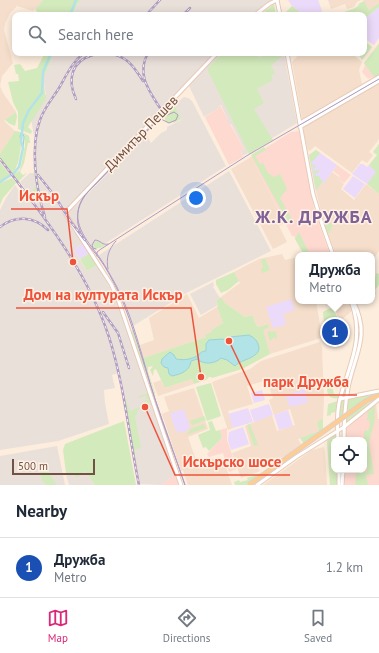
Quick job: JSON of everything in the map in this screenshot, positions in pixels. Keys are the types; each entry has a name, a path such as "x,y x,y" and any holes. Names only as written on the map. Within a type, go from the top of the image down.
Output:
{"main road":[{"path":"259,12 277,0 279,12"},
{"name":"Димитър Пешев","path":"181,485 118,299 111,284 65,213 214,56"},
{"path":"288,56 313,194 332,252"},
{"path":"300,125 379,77"},
{"path":"300,125 379,82"},
{"path":"344,437 343,428 347,392 362,333 361,320 353,304"},
{"path":"337,437 337,424 341,399 357,342 357,321 353,304"},
{"path":"341,399 379,391"},
{"path":"347,392 348,396 353,396"},
{"path":"250,485 367,402 379,397"},
{"path":"257,485 296,457 343,428 379,397"},
{"path":"341,399 344,400 345,406"},
{"path":"337,424 339,428 343,428"},
{"path":"333,434 336,434 337,437"},
{"path":"339,473 341,485"},
{"path":"341,485 343,473"}],"shaded area":[{"path":"0,0 43,0 33,11 17,6 10,13 5,23 4,30 13,63 2,76 0,86"},
{"path":"81,0 272,0 256,12 74,12"},
{"path":"288,0 318,0 322,11 300,12 292,6"},
{"path":"328,0 361,0 357,2 354,7 347,9 345,4 331,9"},
{"path":"363,0 379,0 379,3 369,10"},
{"path":"379,7 379,38 374,45 367,40 367,17"},
{"path":"379,43 379,75 368,79 362,72 365,65 364,63"},
{"path":"53,56 212,56 66,211 33,168 34,137 31,118 46,94 43,79"},
{"path":"216,56 285,56 297,123 243,156 241,152 244,149 231,124 228,125 228,120 221,105 218,106 219,108 204,117 189,86"},
{"path":"297,56 355,56 362,62 359,70 362,84 302,119 292,62"},
{"path":"379,83 379,139 369,152 373,155 367,163 362,160 352,173 315,146 308,151 303,130 305,126"},
{"path":"0,86 16,112 4,121 15,131 0,154"},
{"path":"184,97 192,101 226,166 95,250 67,213 77,205 146,134 151,143 161,133 167,130 167,127 181,120 175,107"},
{"path":"220,105 229,125 230,124 244,149 241,152 243,157 229,165 205,117 219,108 218,106"},
{"path":"299,131 315,213 329,252 302,252 294,236 292,236 251,157 291,132"},
{"path":"316,150 337,165 316,191 309,155"},
{"path":"251,157 285,223 279,226 287,242 273,249 231,169"},
{"path":"360,164 367,167 369,165 377,172 367,184 352,174"},
{"path":"337,165 351,175 344,183 338,179 340,176 333,171"},
{"path":"229,171 271,251 188,292 133,326 118,288 99,255"},
{"path":"332,172 339,177 338,179 344,184 341,189 354,200 366,184 379,194 379,251 375,257 375,252 335,252 328,234 332,229 325,218 323,219 316,191"},
{"path":"30,173 33,173 50,192 83,243 74,250 87,271 97,265 117,300 176,476 173,476 161,485 139,484 135,461 135,450 140,448 128,419 119,373 112,375 115,388 104,390 109,424 58,441 0,450 0,210 15,185 24,198 29,194 20,182"},
{"path":"353,176 365,184 355,198 343,189"},
{"path":"83,243 90,253 80,259 74,250"},
{"path":"282,254 285,260 295,258 295,304 317,304 322,336 321,338 270,354 262,329 267,324 258,327 255,323 253,315 245,317 225,303 221,297 240,283 234,272 259,259"},
{"path":"213,282 213,287 220,298 216,301 218,305 201,315 190,294"},
{"path":"187,294 199,318 217,307 223,323 211,330 212,332 206,337 143,358 140,345 154,340 149,318"},
{"path":"291,299 295,310 283,314 286,323 285,325 273,328 266,307"},
{"path":"332,304 350,304 353,310 340,321"},
{"path":"320,342 322,347 324,399 323,418 317,422 319,431 298,439 301,444 285,456 258,466 260,471 241,478 232,453 251,446 245,426 272,415 277,431 295,425 290,409 274,415 269,400 273,398 267,380 247,386 253,404 228,411 233,428 228,430 212,382 250,369 261,361"},
{"path":"192,379 194,384 158,396 153,383 161,380 165,388"},
{"path":"194,388 208,429 188,437 197,463 213,459 223,459 232,485 188,485 183,470 181,471 162,414 169,411 164,397"},
{"path":"304,389 308,402 293,407 292,405 289,406 286,396"},
{"path":"262,390 265,400 254,403 251,393"},
{"path":"376,403 379,419 379,485 343,485 344,473 367,473 367,437 345,437 346,429"},
{"path":"269,404 273,415 254,422 250,410"},
{"path":"248,408 253,422 233,428 228,414"},
{"path":"184,409 190,428 179,433 179,431 176,432 170,413"},
{"path":"288,410 293,426 279,430 274,415"},
{"path":"243,427 249,444 231,450 228,440 229,432"},
{"path":"227,428 227,440 237,469 229,472 223,453 209,457 207,454 222,438 220,430"},
{"path":"57,446 65,485 0,485 0,456"},
{"path":"324,447 327,485 263,485 312,450"},
{"path":"85,471 95,485 69,485 66,474 74,475"},
{"path":"175,475 179,485 161,485 173,476"}],"green space":[{"path":"43,0 81,0 74,12 38,12 35,9"},
{"path":"364,1 369,10 379,3 379,7 367,17 367,12 344,12 355,8 359,5 358,4"},
{"path":"274,4 275,12 264,12"},
{"path":"292,6 300,12 286,12"},
{"path":"367,43 372,47 367,54"},
{"path":"379,44 379,75 374,77 364,63"},
{"path":"43,56 53,56 43,79 46,99 28,127 32,131 31,134 18,129 18,112 13,102 8,82 19,81 14,65 20,64 25,71 37,68"},
{"path":"219,56 259,56 260,58 263,56 282,56 271,66 275,73 271,76 273,80 257,89 264,103 254,109 273,140 249,154 207,69"},
{"path":"360,56 365,56 362,60"},
{"path":"173,102 181,119 174,123 169,123 166,122 164,115 159,118"},
{"path":"16,112 17,117 15,126 5,120"},
{"path":"15,131 20,132 21,145 17,164 12,174 0,158 0,154"},
{"path":"24,133 29,136 30,143 28,143 24,163 20,172 23,175 27,173 18,182 13,175 20,170 25,146"},
{"path":"379,144 379,194 367,184 376,172 369,165 377,155 373,152"},
{"path":"264,147 266,150 255,156 260,164 263,163 268,173 274,177 280,174 287,189 280,198 294,223 289,224 251,155"},
{"path":"316,150 320,153 311,163 316,166 314,169 312,165 314,176 314,170 317,171 319,169 316,176 320,176 319,178 323,181 316,191 309,155"},
{"path":"0,162 10,175 0,181"},
{"path":"33,172 40,182 38,182 40,192 43,195 42,200 40,200 35,191 32,190 37,186"},
{"path":"12,178 16,183 3,198 0,205 0,183"},
{"path":"324,218 333,225 328,234 323,219"},
{"path":"299,232 309,252 302,252 295,239"},
{"path":"97,241 106,245 100,248 95,248 93,244"},
{"path":"90,253 97,265 87,271 80,259"},
{"path":"265,258 270,270 262,273 261,269 263,267 261,260"},
{"path":"234,272 239,281 228,290 221,293 216,284 216,280"},
{"path":"376,273 379,274 379,285 375,290"},
{"path":"221,297 225,303 245,317 253,315 255,323 258,327 268,324 269,327 263,330 270,354 242,369 212,378 209,377 206,380 194,384 192,379 165,388 156,369 154,370 153,376 150,370 153,366 148,367 155,396 143,358 206,337 205,335 212,332 211,330 223,323 216,301"},
{"path":"332,307 340,322 327,335 325,334 323,312"},
{"path":"358,314 360,324 359,345 346,396 342,397 357,347"},
{"path":"133,330 154,397 131,331"},
{"path":"276,331 277,337 276,339 274,337 270,341 267,332"},
{"path":"211,383 221,416 207,421 196,387"},
{"path":"327,387 332,387 334,394 340,396 339,398 329,396 327,393"},
{"path":"379,391 379,394 346,413 348,398"},
{"path":"149,393 151,401 146,405 143,402 148,400 145,396 139,398 138,396"},
{"path":"136,396 126,400 130,411 140,407 140,405 143,406 138,410 135,416 141,448 135,450 135,461 124,400"},
{"path":"379,398 345,425 346,418 363,406"},
{"path":"343,400 344,415 339,419 341,401"},
{"path":"338,401 336,412 327,416 328,404"},
{"path":"375,403 375,420 369,442 374,474 366,475 368,485 355,485 356,473 367,473 367,437 364,437 364,430 368,431 370,425 369,420 366,419 368,417 367,412"},
{"path":"204,416 206,420 192,425 190,421"},
{"path":"323,418 323,430 304,444 300,438 319,431 317,422"},
{"path":"124,421 136,485 95,485 85,471 77,478 74,475 66,473 63,450 65,444"},
{"path":"212,421 216,431 220,430 222,438 209,451 206,447 203,448 198,435 210,430 208,422"},
{"path":"204,424 206,428 186,435 192,428"},
{"path":"250,424 258,445 254,446 247,425"},
{"path":"331,438 331,473 337,473 338,485 330,485 327,441"},
{"path":"47,470 57,485 47,485 42,481 40,471"},
{"path":"262,473 247,485 235,485 234,482 239,480 240,482 248,480 247,478"}],"water":[{"path":"249,335 257,342 259,349 258,352 251,358 235,366 227,360 221,358 216,362 209,363 197,359 191,361 187,370 172,376 169,374 168,368 164,367 161,363 162,359 170,352 176,359 188,359 206,351 206,344 209,340 223,339 227,342 230,337"}],"waterway":[{"path":"71,12 76,0"},
{"path":"0,182 14,173 19,167 23,148 21,141 23,123 29,110 42,93 43,72 50,56"},
{"path":"21,141 20,136 23,127"},
{"path":"22,131 24,137 23,148"}],"tram line":[{"path":"97,256 97,252 101,249 248,155 379,79"},
{"path":"185,485 155,399 129,314 111,276 100,258 89,244 78,222 80,205 84,196 157,121 161,119 169,123 176,120 178,115 174,112 158,119 88,192 82,200 80,204 77,218 79,228 83,236 99,258 119,293 134,332 158,410 185,485"},
{"path":"96,249 93,248 92,245 95,240 108,244"},
{"path":"108,269 108,254 116,241"}],"railway":[{"path":"149,12 160,0"},
{"path":"186,12 190,8"},
{"path":"45,217 39,194 35,168 35,143 37,131 46,107 73,65 81,56"},
{"path":"76,99 72,85 73,72 80,62 91,56"},
{"path":"119,56 136,70 143,81"},
{"path":"147,56 143,68 145,82 160,108"},
{"path":"0,159 62,244 89,289 100,312 119,373 139,485"},
{"path":"38,175 54,195 71,222 85,240"},
{"path":"0,227 12,220 24,219 37,222 48,230"},
{"path":"103,312 118,333 129,368"}],"place":[{"name":"Искър","path":"73,262"},
{"name":"Дружба","path":"335,332"},
{"name":"парк Дружба","path":"229,341"},
{"name":"Дом на културата Искър","path":"201,377"},
{"name":"Искърско шосе","path":"145,407"}],"district":[{"name":"Ж.К. ДРУЖБА","path":"314,217"}]}
